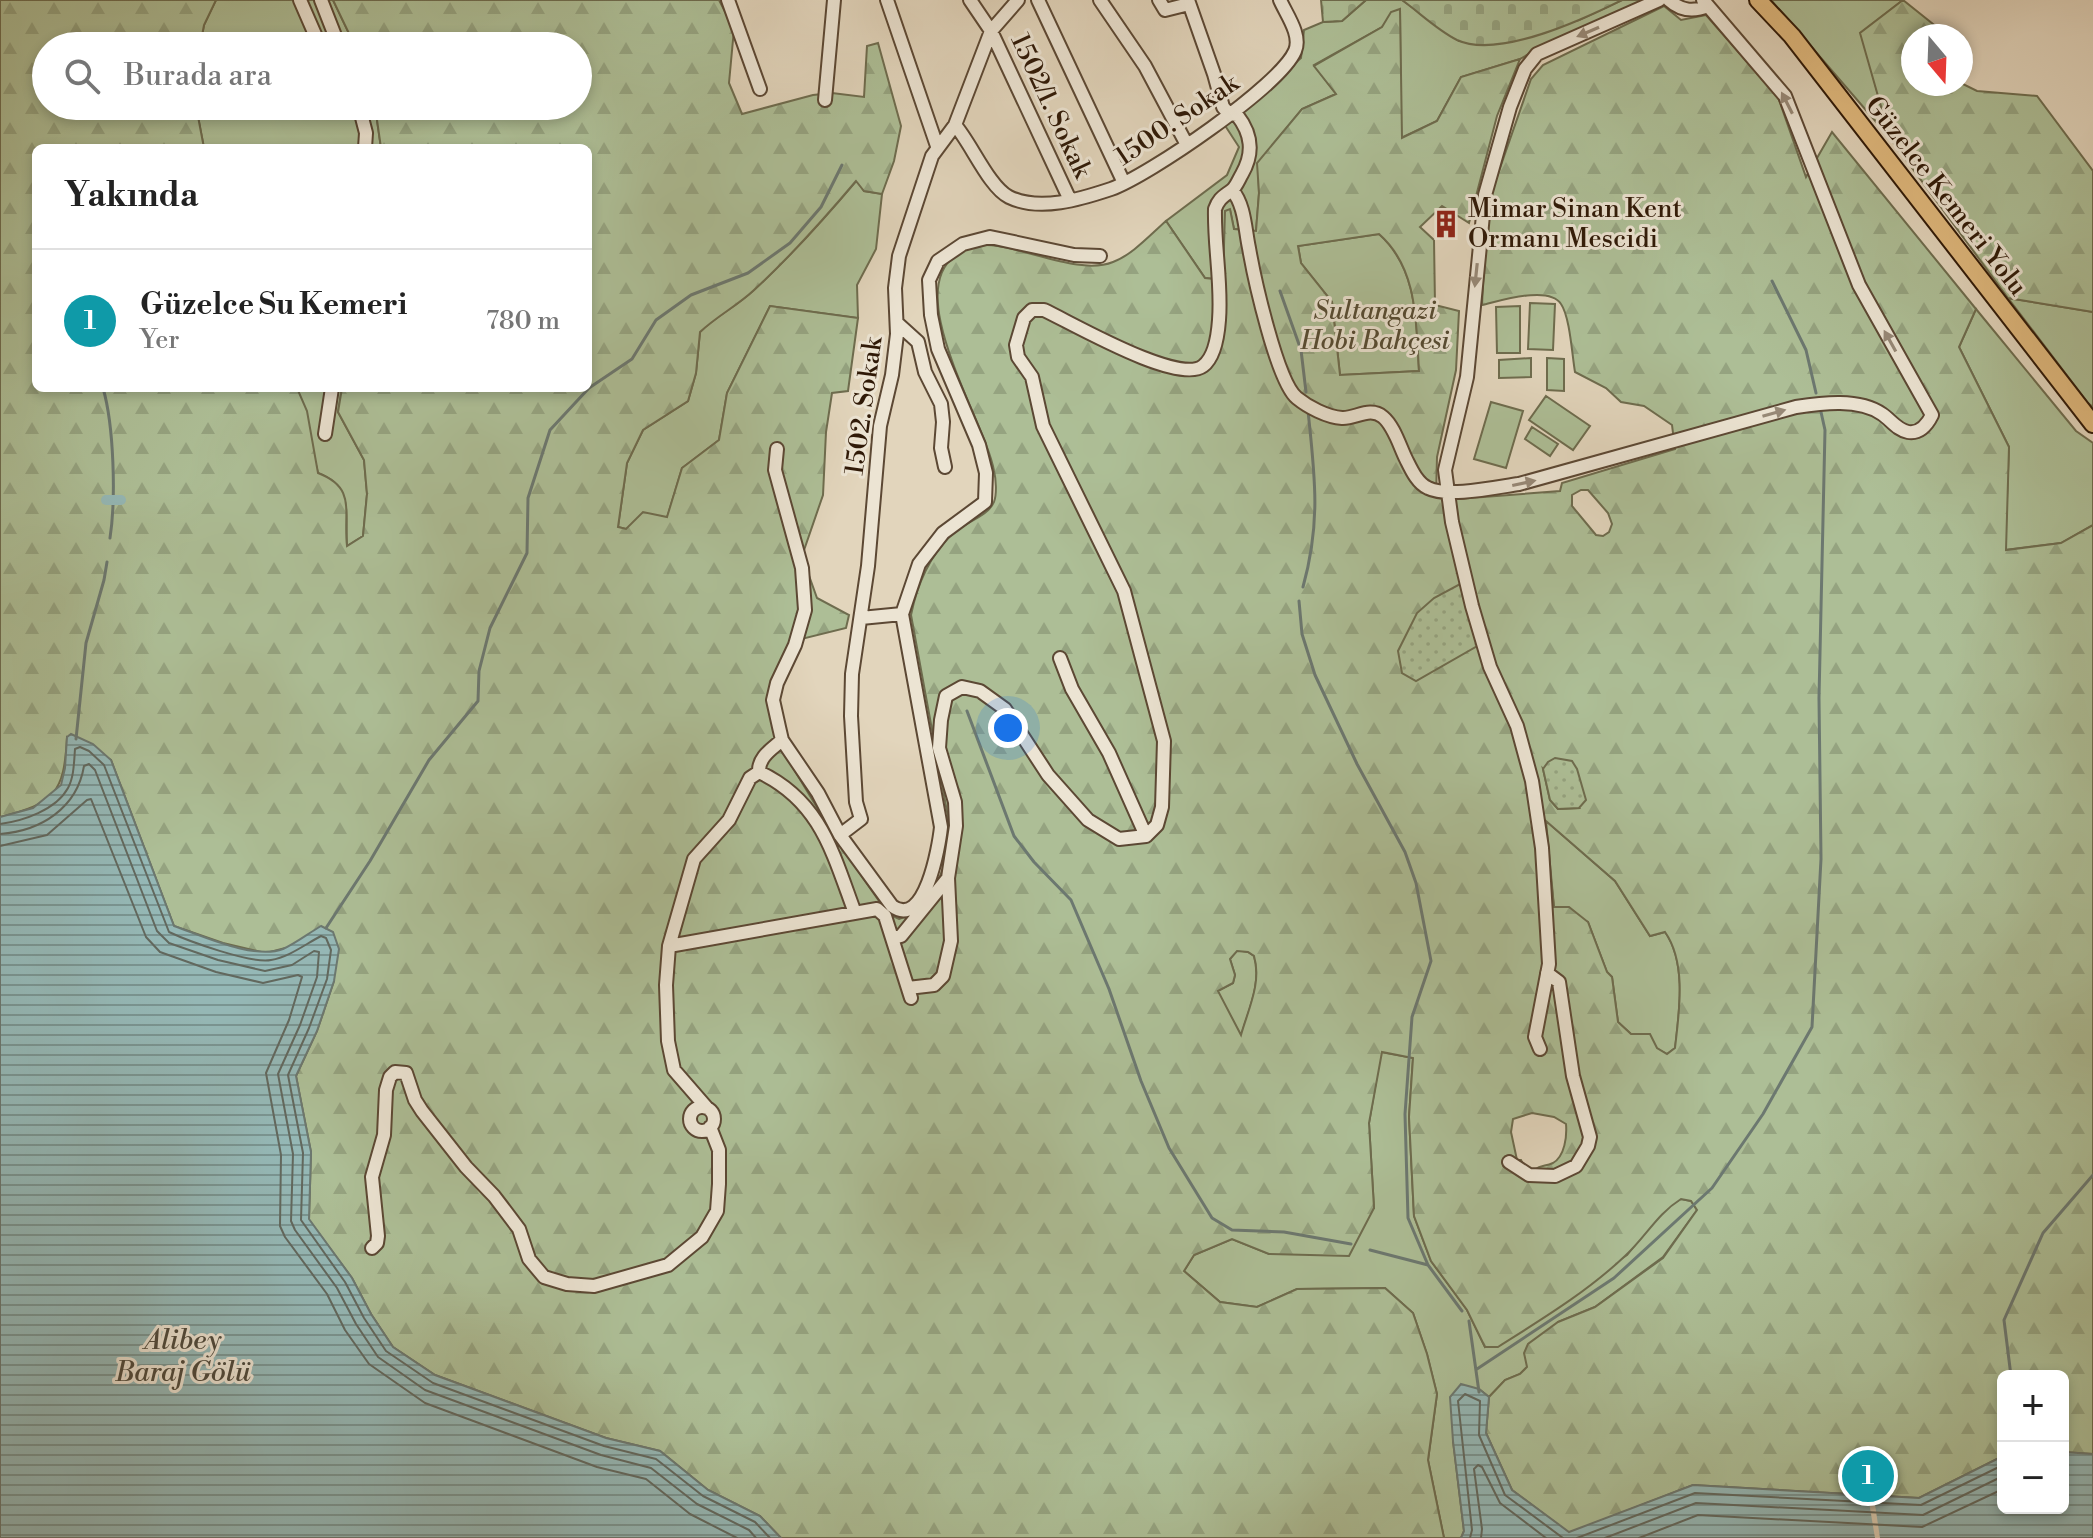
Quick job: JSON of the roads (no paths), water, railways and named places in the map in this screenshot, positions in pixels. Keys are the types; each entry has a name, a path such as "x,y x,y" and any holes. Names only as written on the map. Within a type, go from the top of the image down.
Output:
{"main road":[{"name":"Güzelce Kemeri Yolu","path":"1758,0 1792,36 2093,424"}],"street":[{"path":"300,0 314,32"},
{"path":"321,0 334,32"},
{"path":"728,0 760,89"},
{"path":"825,100 834,0"},
{"path":"887,0 937,146"},
{"name":"1502/1. Sokak","path":"970,0 991,31 1070,200"},
{"path":"1038,0 1124,183"},
{"path":"1100,0 1145,66 1187,145"},
{"path":"669,946 877,909 883,912 893,938 909,993 934,985 943,976 951,941 948,878 956,826 955,802 939,748 941,720 946,696 962,687 980,691 1005,709 1048,775 1088,820 1119,839 1146,836 1157,825 1162,807 1164,741 1138,635 1124,591 1043,426 1034,385 1018,357 1016,345 1024,318 1032,310 1044,310 1142,358 1189,372 1204,366 1214,349 1219,320 1215,209 1246,167 1251,149 1249,135 1237,115 1229,114 1223,107 1188,2 1165,10 1159,0"},
{"name":"1500. Sokak","path":"955,125 1005,195 1038,203 1070,200 1124,183 1187,145 1229,114 1260,90 1295,51 1297,38 1280,0"},
{"path":"1540,1049 1535,1037 1547,973 1547,934 1542,848 1532,781 1517,726 1490,667 1474,614 1452,522 1445,470 1467,377 1485,195 1510,107 1525,69 1537,54 1659,0"},
{"path":"1232,190 1241,205 1253,270 1272,344 1288,387 1296,398 1330,415 1343,418 1371,412 1383,417 1419,481 1428,489 1447,491 1519,484 1796,407 1821,403 1862,406 1880,413 1899,429 1911,433 1927,425 1932,415 1859,285 1785,96 1706,3 1690,10 1680,8 1669,0"},
{"name":"1502. Sokak","path":"840,835 861,819 856,802 852,674 868,566 880,426 892,375 899,256 918,193 937,146 955,125 991,31 1015,1"},
{"path":"363,120 365,144"},
{"path":"777,449 775,470 802,568 805,610 773,700 782,740 818,793 840,835 892,906 904,910 917,902 926,889 938,855 941,827 902,614 919,564 943,533 985,502 986,473 979,445 938,349 931,315 929,280 938,261 963,244 990,237 1074,255 1100,256"},
{"path":"897,323 918,342 938,349"},
{"path":"918,342 925,372 941,404 941,448 945,467"},
{"path":"325,434 331,392"},
{"path":"861,618 902,614"},
{"path":"1060,658 1072,689 1109,753 1146,836"},
{"path":"759,772 763,757 782,740"},
{"path":"759,772 779,781 803,801 826,835 855,913"},
{"path":"372,1248 378,1236 372,1177 384,1135 386,1090 395,1072 406,1073 422,1111 511,1218 519,1229 529,1259 544,1277 567,1284 594,1286 668,1265 702,1237 717,1211 719,1150 710,1127 713,1117 674,1070 668,1041 666,985 669,946 694,859 729,820 750,778 759,772"},
{"path":"893,938 901,936 948,878"},
{"path":"1509,1162 1529,1175 1555,1176 1576,1166 1590,1137 1573,1076 1559,982 1547,973"},
{"path":"707,1108 696,1109 690,1122 699,1130 710,1127"}],"water":[{"name":"Alibey Baraj Gölü","path":"71,734 93,744 111,760 174,926 228,945 271,952 283,949 321,926 333,932 339,949 334,981 317,1031 296,1076 311,1152 309,1219 352,1278 393,1347 435,1375 606,1438 660,1451 708,1490 760,1516 781,1538 0,1538 0,817 33,808 61,785 67,737"},
{"path":"1461,1384 1479,1389 1489,1397 1486,1433 1512,1490 1569,1532 1693,1485 1919,1498 1997,1459 1997,1514 2069,1514 2069,1452 2093,1454 2093,1538 1461,1538 1464,1531 1450,1397"}],"waterway":[{"path":"592,386 632,359 656,320 691,295 748,273 790,243 821,207 842,165"},
{"path":"1772,281 1806,350 1816,393"},
{"path":"1280,291 1301,350 1306,392"},
{"path":"104,392 113,463 110,538"},
{"path":"326,928 370,861 429,760 478,701 479,671 490,628 527,553 528,498 550,430 585,392"},
{"path":"1303,587 1314,520 1308,411"},
{"path":"1477,1369 1614,1278 1712,1188 1763,1114 1812,1027 1821,859 1819,698 1825,430 1821,412"},
{"path":"106,500 121,500"},
{"path":"76,739 86,643 107,562"},
{"path":"1299,601 1302,634 1315,675 1357,764 1405,852 1416,883 1431,961 1412,1017 1405,1114 1408,1218 1428,1265 1462,1311"},
{"path":"967,711 1014,836 1071,900 1109,989 1141,1081 1169,1148 1212,1218 1232,1230 1284,1232 1351,1244"},
{"path":"2010,1370 2004,1320 2043,1233 2093,1175"},
{"path":"1370,1250 1428,1265"},
{"path":"1469,1321 1479,1392"}],"place":[{"name":"Mimar Sinan Kent Ormanı Mescidi","path":"1446,224"},
{"name":"Güzelce Su Kemeri","path":"1868,1476"}],"park label":[{"name":"Sultangazi Hobi Bahçesi","path":"1375,326"}]}
